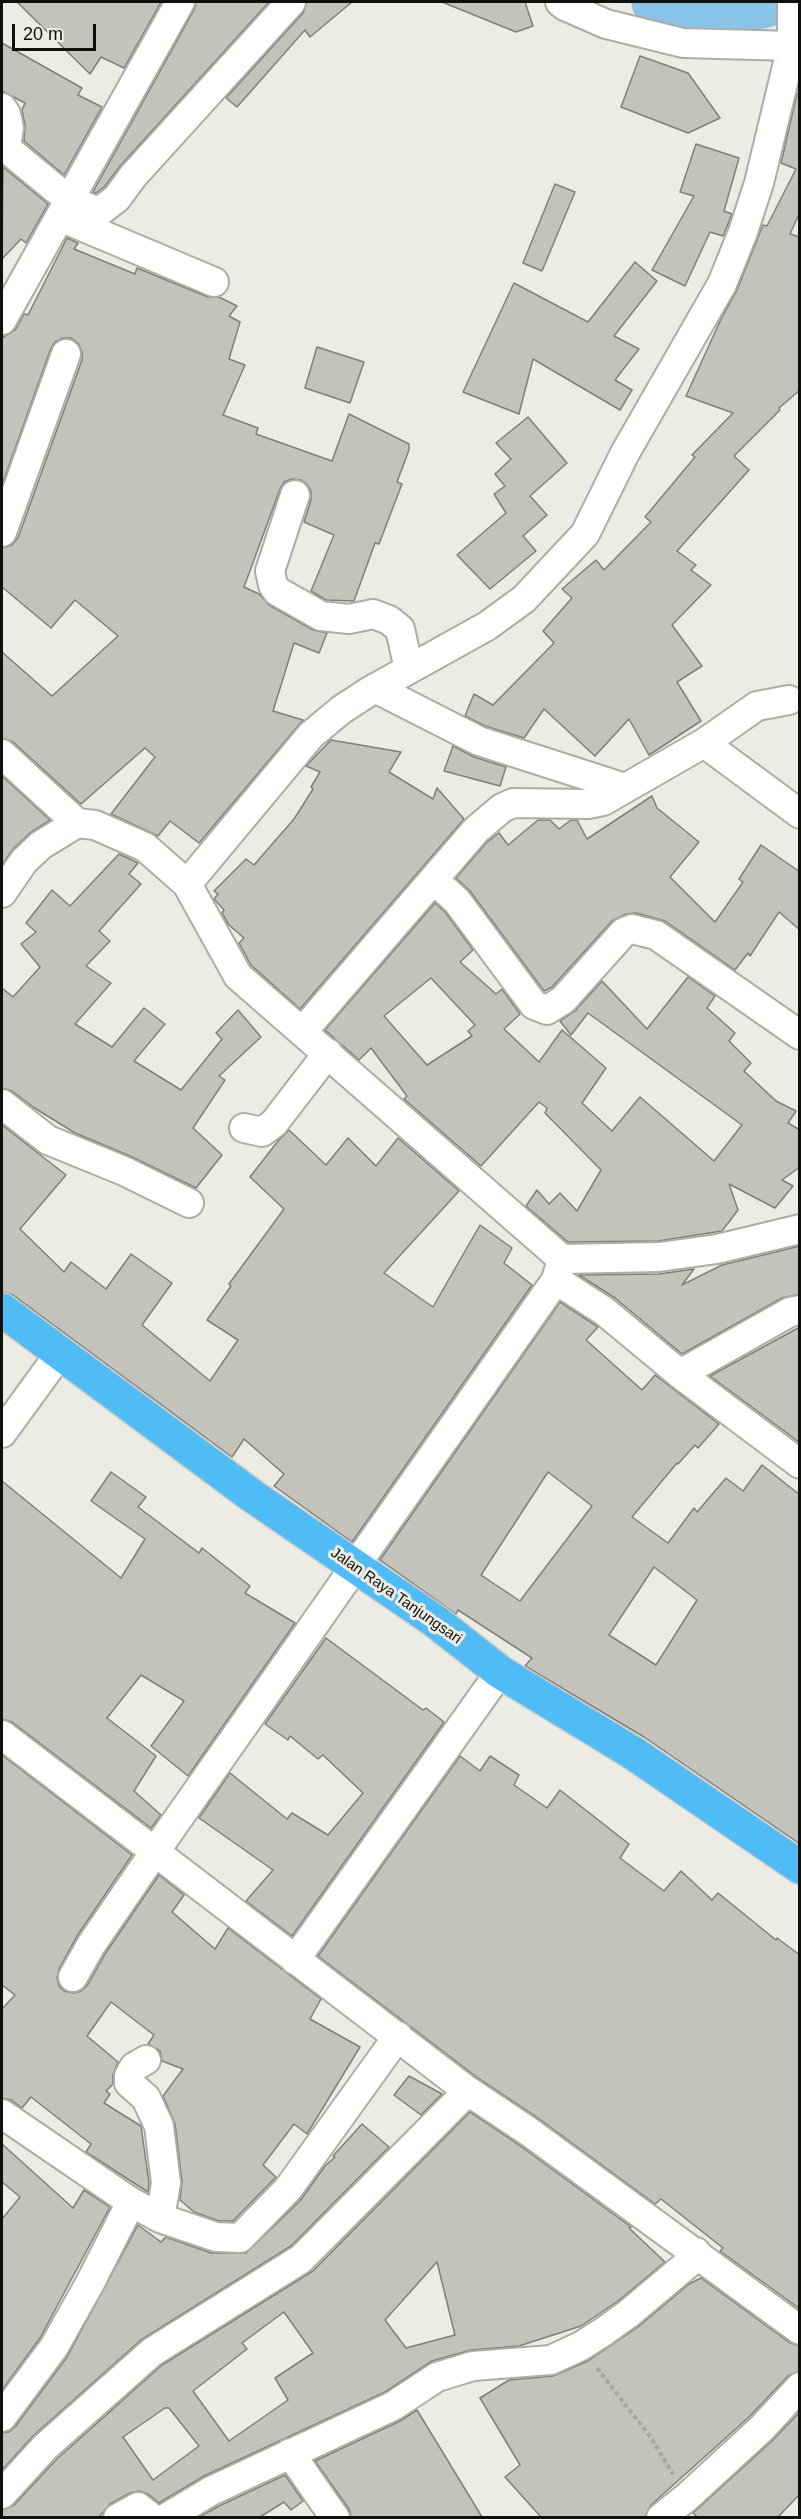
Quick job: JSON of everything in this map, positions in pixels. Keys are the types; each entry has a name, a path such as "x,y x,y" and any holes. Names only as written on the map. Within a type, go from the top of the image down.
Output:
{"highway":[{"name":"Jalan Raya Tanjungsari","path":"2,1310 251,1495 435,1621 500,1672 633,1753 800,1867"}],"street":[{"path":"4,309 64,208 180,2"},
{"path":"64,208 99,212 117,198 133,176 291,2"},
{"path":"187,884 310,735 340,710 487,626 524,599 585,534 625,453 722,284 743,232 759,183 792,24 683,43 606,24 560,2"},
{"path":"2,108 9,128 4,151 64,208 214,282"},
{"path":"2,532 66,354"},
{"path":"296,495 270,571 273,585 277,591 321,616 349,619 373,614 389,620 400,629 409,669"},
{"path":"375,688 479,741 625,788"},
{"path":"303,1031 490,816 513,803 588,804 603,801 704,743 757,706 789,700"},
{"path":"704,743 800,814"},
{"path":"2,754 77,823 95,825 144,848 187,884 238,976 328,1053 604,1311 680,1374 800,1464"},
{"path":"2,893 24,861 41,845 77,823"},
{"path":"434,879 457,901 534,1005 547,1010 563,1000 624,932 632,929 656,935 800,1035"},
{"path":"244,1128 262,1132 274,1123 328,1053"},
{"path":"2,1104 48,1140 124,1170 189,1203"},
{"path":"73,1977 91,1945 154,1853 357,1567 559,1270 717,1249 800,1229"},
{"path":"680,1374 790,1312 800,1310"},
{"path":"2,1433 61,1352"},
{"path":"295,1960 500,1672"},
{"path":"2,1735 468,2091 528,2131 800,2330"},
{"path":"2,2114 131,2202 160,2218 216,2237 240,2238 288,2189 398,2036"},
{"path":"146,2060 134,2067 129,2076 129,2083 146,2098 159,2126 165,2159 166,2183 160,2218"},
{"path":"2,2494 45,2447 152,2352 301,2259 468,2091"},
{"path":"2,2417 54,2347 131,2202"},
{"path":"166,2517 211,2491 393,2406 437,2377 473,2366 551,2360 581,2346 628,2314 690,2262 696,2252"},
{"path":"661,2517 687,2497 761,2429 800,2387"},
{"path":"290,2453 335,2517"},
{"path":"118,2517 138,2507 153,2517"}],"path":[{"path":"581,2346 649,2435 687,2497"}],"building":[{"path":"17,2 161,2 124,68 101,57 90,74"},
{"path":"196,2 269,2 121,165 105,186 96,193 93,192 194,10"},
{"path":"307,2 352,2 310,37 305,30 237,107 226,98 303,13"},
{"path":"442,2 525,2 533,26 516,32"},
{"path":"2,43 82,88 78,95 102,107 64,175 24,141 25,125 22,110 25,103 2,91"},
{"path":"640,56 688,73 720,118 688,133 621,107"},
{"path":"797,94 800,94 800,212 790,234 800,237 800,390 779,408 780,410 734,456 749,470 677,551 696,565 691,570 711,585 672,625 702,666 677,682 701,721 649,755 629,719 595,756 544,709 524,738 485,726 465,716 474,694 493,705 554,643 543,631 572,598 562,589 596,560 604,570 651,522 645,517 695,457 692,455 733,413 686,396 721,319 737,290 763,225 767,226 796,169 781,163"},
{"path":"696,144 739,158 724,211 732,214 723,236 710,232 685,286 652,270 694,196 680,192"},
{"path":"3,167 48,204 26,243 21,239 2,259"},
{"path":"555,184 575,192 542,271 523,263"},
{"path":"67,238 78,243 74,249 135,274 137,268 208,297 219,297 237,306 229,316 240,322 229,359 245,365 223,415 258,428 256,434 332,461 349,414 409,444 409,450 397,482 402,484 379,544 375,543 354,601 326,600 311,591 334,535 304,522 311,500 311,491 307,484 301,480 292,479 284,482 280,489 244,587 259,594 269,605 313,630 327,633 319,653 294,643 273,711 303,720 199,843 170,821 158,836 111,814 155,757 145,748 81,804 13,742 2,738 2,652 52,696 118,636 75,600 51,628 2,587 2,548 12,545 18,538 82,360 82,352 78,343 71,338 63,338 55,342 51,348 2,485 2,338 16,329 24,314 28,315"},
{"path":"635,262 657,281 614,336 639,349 615,380 632,390 620,410 533,359 519,414 463,392 514,283 588,322"},
{"path":"317,347 364,362 350,403 305,388"},
{"path":"528,417 567,463 530,496 547,515 523,536 536,551 490,589 457,555 506,513 494,494 505,486 495,474 511,459 496,443"},
{"path":"331,740 401,752 389,772 433,799 437,788 464,819 300,1009 251,965 239,943 244,938 229,925 222,913 224,910 214,899 218,894 214,891 246,859 254,865 294,819 313,789 311,787 320,772 306,766"},
{"path":"453,746 474,757 506,767 500,786 444,771"},
{"path":"2,776 50,820 30,833 13,849 2,865"},
{"path":"652,796 657,808 699,842 670,877 715,922 743,882 739,879 761,845 800,872 800,930 779,912 750,956 748,953 735,970 665,921 636,913 626,914 612,921 552,987 544,991 470,891 456,878 487,842 499,833 508,845 538,820 550,820 559,829 571,820 577,820 587,839"},
{"path":"119,854 138,863 129,874 141,884 99,931 110,941 86,966 111,983 75,1024 112,1047 144,1008 165,1024 134,1061 181,1090 222,1039 216,1033 238,1010 261,1037 219,1076 225,1080 193,1128 222,1155 196,1188 130,1156 75,1133 12,1091 2,1088 2,988 13,997 40,967 21,944 36,932 26,923 52,890 70,906"},
{"path":"435,903 445,912 473,950 460,962 496,994 502,989 520,1014 504,1029 539,1062 562,1030 606,1068 582,1103 612,1131 640,1097 714,1161 742,1125 588,1013 571,1035 560,1021 575,1011 602,981 647,1029 688,977 715,996 707,1008 735,1033 729,1041 751,1063 744,1071 776,1101 796,1111 788,1123 800,1130 800,1167 782,1180 793,1186 775,1208 729,1184 738,1210 722,1231 658,1241 568,1242 526,1206 537,1190 549,1204 560,1193 577,1211 601,1170 545,1113 547,1108 539,1102 481,1166 404,1099 407,1096 371,1048 359,1060 325,1030","holes":["431,978 475,1025 468,1031 472,1036 427,1065 384,1016"]},
{"path":"2,1125 66,1175 20,1229 64,1272 71,1262 106,1289 131,1254 172,1283 142,1325 210,1381 238,1340 207,1320 231,1286 229,1284 284,1209 250,1177 289,1130 326,1165 348,1138 376,1166 398,1138 459,1191 384,1273 433,1307 480,1225 512,1248 504,1263 532,1285 352,1542 274,1486 284,1474 244,1439 232,1457 13,1295 2,1292"},
{"path":"800,1246 800,1294 782,1298 682,1354 615,1298 579,1275 659,1274 694,1269 682,1285 722,1265"},
{"path":"560,1302 598,1327 586,1340 642,1390 655,1375 719,1424 698,1448 695,1445 677,1463 632,1517 668,1543 694,1508 697,1512 726,1478 743,1491 762,1465 800,1495 800,1844 644,1737 525,1666 532,1658 458,1610 456,1614 380,1560","holes":["548,1472 592,1506 520,1601 481,1575","654,1567 697,1600 656,1665 609,1635"]},
{"path":"800,1327 800,1441 799,1442 710,1376"},
{"path":"111,1472 146,1497 138,1507 199,1553 202,1548 250,1586 245,1593 295,1623 188,1776 151,1746 184,1701 141,1675 107,1718 156,1756 134,1791 161,1815 151,1828 12,1722 2,1719 2,1481 121,1578 145,1539 91,1501"},
{"path":"326,1638 423,1710 426,1708 444,1722 292,1936 246,1901 273,1870 199,1818 230,1773 287,1819 292,1813 328,1835 363,1793 323,1755 318,1759 290,1736 288,1740 265,1724"},
{"path":"2,1755 132,1855 77,1936 59,1969 57,1978 59,1986 64,1991 74,1993 87,1986 105,1954 159,1875 184,1895 172,1912 215,1949 228,1928 321,1999 310,2019 360,2047 307,2134 294,2124 263,2165 276,2177 233,2221 219,2221 194,2212 180,2200 182,2181 175,2124 163,2096 183,2069 162,2061 160,2051 148,2044 154,2035 111,2002 87,2036 118,2062 113,2075 113,2084 106,2091 110,2094 104,2103 141,2126 149,2183 148,2192 86,2152 91,2144 31,2097 22,2108 11,2100 2,2098 2,2009 15,1995 2,1985"},
{"path":"460,1756 480,1771 490,1756 519,1775 514,1785 547,1808 560,1790 629,1844 620,1858 664,1891 681,1871 712,1900 718,1893 776,1940 777,1938 800,1955 800,2309 720,2251 723,2248 661,2199 655,2204 538,2118 478,2078 318,1956"},
{"path":"409,2076 442,2094 421,2115 394,2095"},
{"path":"470,2112 631,2227 629,2228 665,2262 618,2301 581,2326 519,2346 471,2350 432,2361 385,2392 204,2476 159,2503 148,2494 139,2491 130,2493 110,2504 99,2517 2,2517 2,2510 14,2505 57,2459 162,2365 313,2271","holes":["437,2262 455,2335 406,2348 385,2320","284,2312 313,2353 275,2378 288,2400 229,2441 193,2391 247,2349 242,2343","165,2408 169,2408 199,2446 153,2480 123,2437"]},
{"path":"362,2124 389,2147 291,2246 141,2340 34,2435 2,2470 2,2433 9,2432 15,2427 67,2357 138,2225 161,2242 166,2237 211,2253 246,2253 300,2201 325,2166 335,2157 333,2156"},
{"path":"2,2144 73,2208 84,2190 110,2207 40,2338 2,2390 2,2219 20,2197 2,2182"},
{"path":"701,2278 790,2343 800,2346 800,2371 788,2376 749,2417 651,2505 645,2517 541,2517 505,2477 520,2465 480,2398 509,2380 553,2376 588,2361 638,2327 689,2284"},
{"path":"417,2410 482,2517 351,2517 349,2509 315,2461 400,2421"},
{"path":"800,2412 800,2494 778,2517 697,2517 693,2513 772,2441"},
{"path":"285,2475 303,2501 291,2510 284,2502 260,2517 199,2517 219,2506"}],"waterway":[{"path":"657,2 737,9 766,2"}]}
